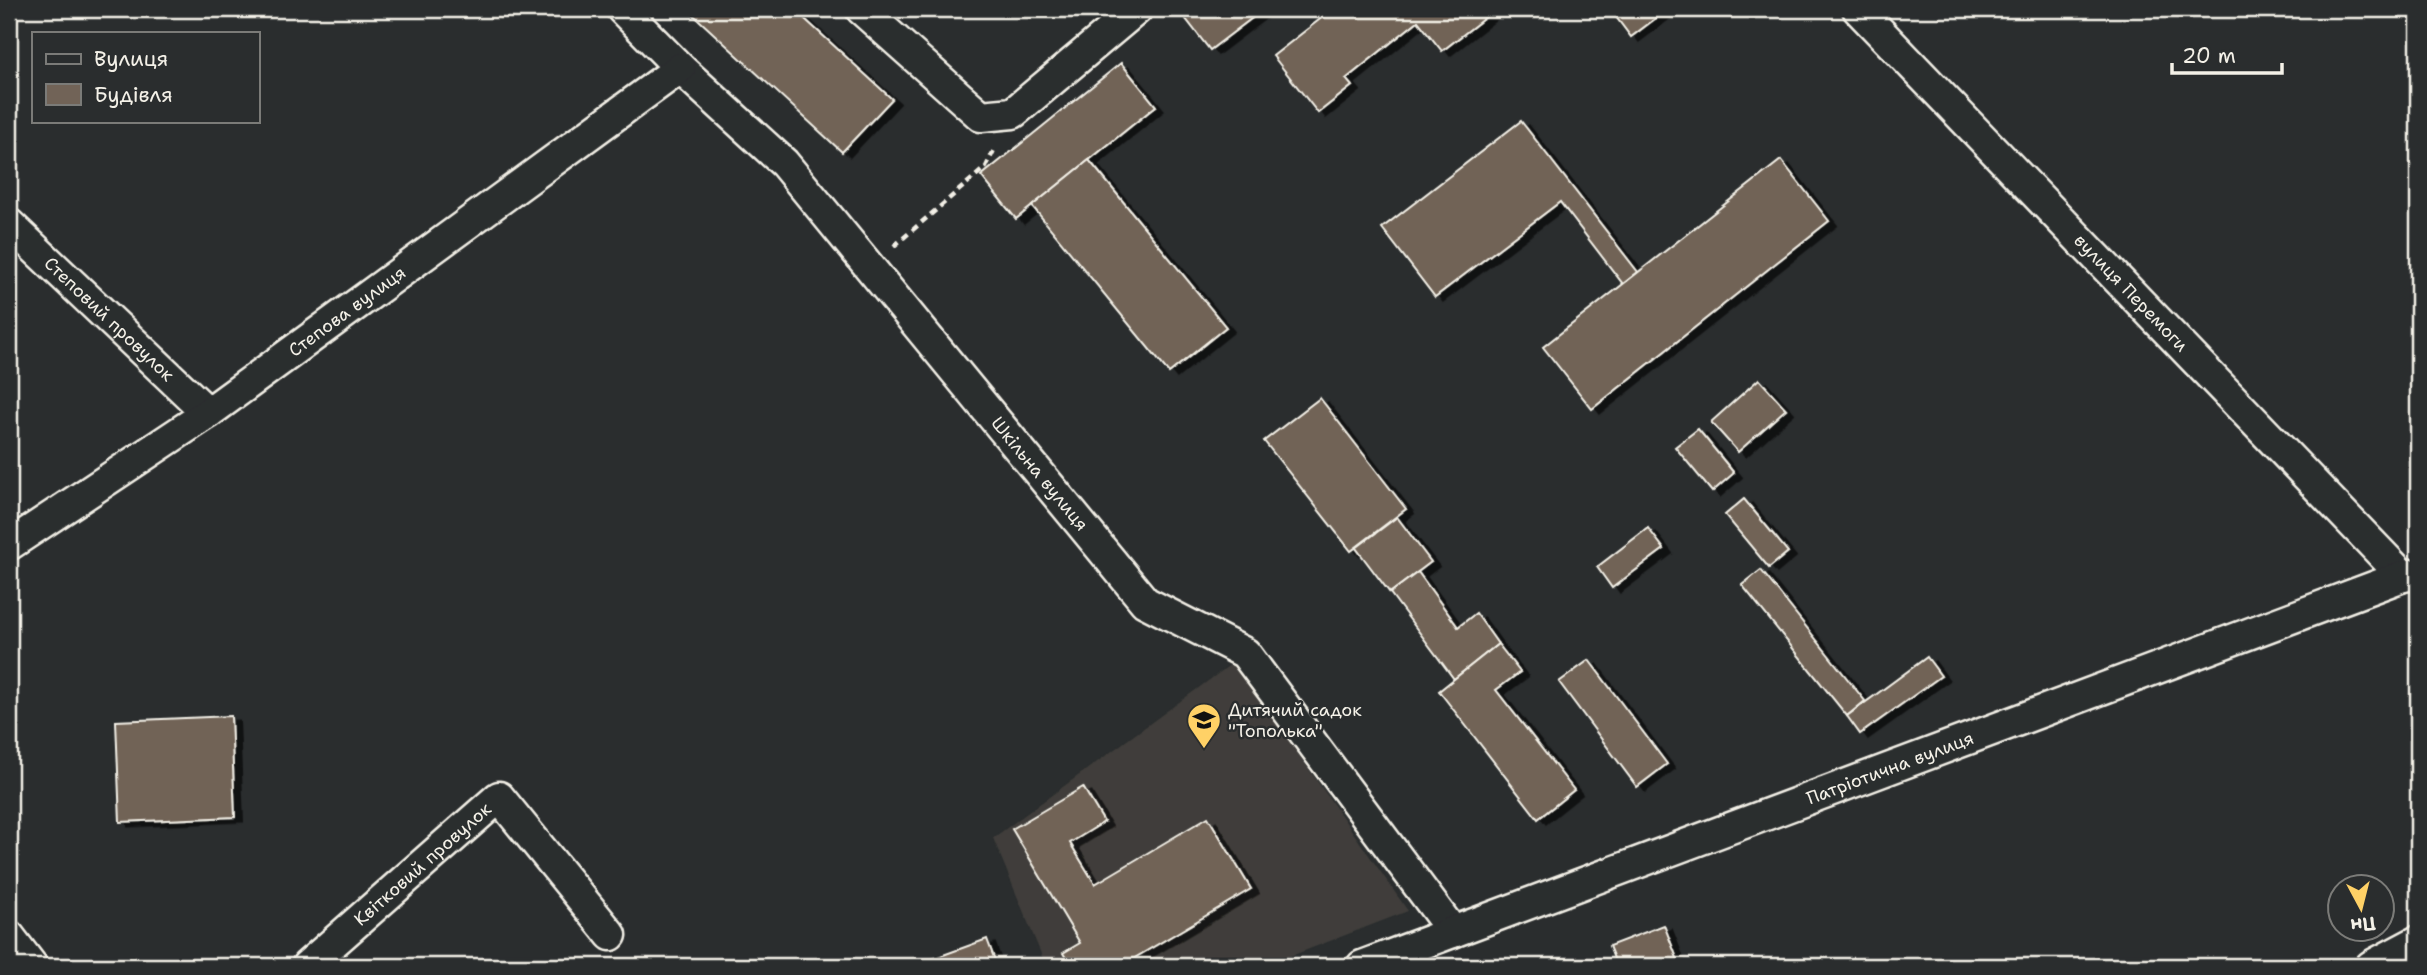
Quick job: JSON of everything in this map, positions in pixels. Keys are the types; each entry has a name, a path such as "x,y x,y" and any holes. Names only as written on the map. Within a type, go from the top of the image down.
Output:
{"street":[{"name":"Шкільна вулиця","path":"622,9 680,68 784,163 1145,602 1245,653 1453,932"},
{"path":"860,9 981,116 1013,113 1137,9"},
{"name":"вулиця Перемоги","path":"1858,9 2411,575"},
{"name":"Степова вулиця","path":"9,545 208,414 680,68"},
{"name":"Степовий провулок","path":"9,225 208,414"},
{"name":"Патріотична вулиця","path":"1362,966 2411,575"},
{"name":"Квітковий провулок","path":"307,966 499,797 611,935"},
{"path":"9,936 32,966"},
{"path":"2371,966 2418,941"}],"path":[{"path":"870,267 986,167 1013,113"}],"shaded area":[{"name":"Дитячий садок \"Тополька\"","path":"1234,662 1408,911 1265,966 1046,966 993,838"}],"building":[{"path":"687,9 794,9 892,99 842,152"},
{"path":"1264,9 1210,50 1179,10"},
{"path":"1333,9 1496,9 1442,51 1418,21 1346,79 1352,86 1318,113 1273,56"},
{"path":"1610,9 1668,9 1631,37"},
{"path":"1121,63 1156,106 1016,219 981,176"},
{"path":"1521,121 1638,272 1623,284 1560,202 1435,297 1382,228"},
{"path":"1089,160 1226,327 1169,373 1032,206"},
{"path":"1781,160 1829,221 1592,409 1543,347"},
{"path":"1759,379 1786,409 1738,452 1711,422"},
{"path":"1320,398 1406,509 1351,551 1264,441"},
{"path":"1698,429 1734,473 1712,492 1675,447"},
{"path":"1744,499 1788,552 1769,568 1725,515"},
{"path":"1397,517 1431,562 1390,593 1356,548"},
{"path":"1648,528 1664,549 1612,588 1597,567"},
{"path":"1761,570 1865,701 1847,716 1742,585"},
{"path":"1418,572 1458,627 1476,613 1498,644 1454,679 1390,593"},
{"path":"1498,644 1520,672 1496,690 1574,790 1538,819 1439,691"},
{"path":"1927,657 1941,676 1860,734 1847,716"},
{"path":"1589,660 1667,764 1637,787 1559,682"},
{"path":"231,716 235,817 120,822 116,721"},
{"path":"1083,787 1104,822 1070,843 1095,884 1208,817 1251,889 1121,966 1071,966 1063,953 1080,943 1012,829"},
{"path":"1664,925 1680,966 1617,966 1609,946"},
{"path":"987,939 997,966 913,966"}],"place":[{"name":"Дитячий садок \"Тополька\"","path":"1204,750"}]}
